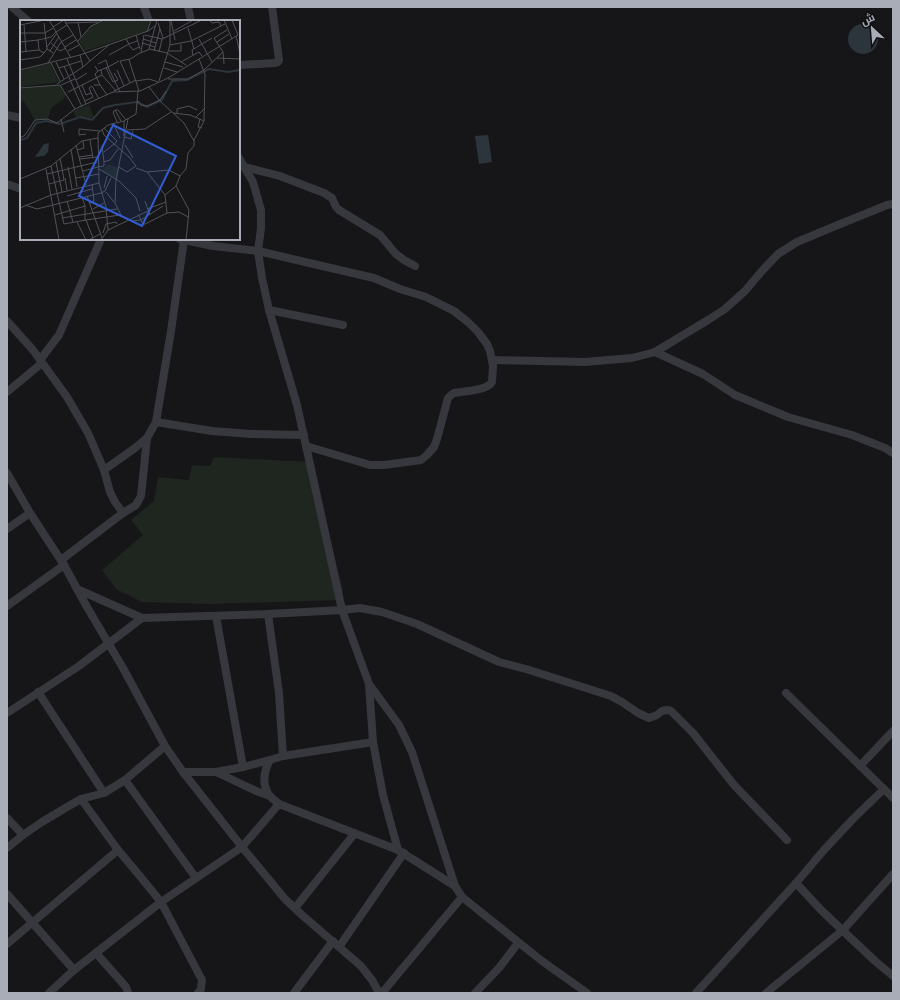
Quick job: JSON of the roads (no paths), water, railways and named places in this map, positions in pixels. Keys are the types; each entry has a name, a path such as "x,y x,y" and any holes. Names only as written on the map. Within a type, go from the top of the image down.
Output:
{"street":[{"path":"12,7 27,20"},
{"path":"144,7 147,20"},
{"path":"188,7 191,20"},
{"path":"240,65 278,62 276,28 272,7"},
{"path":"7,115 20,118"},
{"path":"240,160 253,182 261,210 261,228 258,251 262,278 269,310 289,376 304,435 342,610 369,684 373,742 383,795 401,851"},
{"path":"245,168 280,176 324,193 332,198 339,210 380,236 396,254 415,266"},
{"path":"7,184 20,189"},
{"path":"492,360 585,362 632,358 655,352 725,309 745,291 778,254 797,242 887,205 893,204"},
{"path":"7,392 41,362 59,335 101,240"},
{"path":"104,470 147,438 156,422 171,331 182,240 213,246 258,251 374,278 400,289 426,297 454,311 468,322 487,344 492,360 492,382 486,388 454,393 448,398 438,439 434,447 421,460 384,465 370,465 306,446"},
{"path":"269,310 343,326"},
{"path":"7,321 33,350 67,397 88,434 104,470 110,492 123,513"},
{"path":"655,352 703,374 736,395 788,417 852,435 885,448 893,453"},
{"path":"156,422 212,431 251,434 304,435"},
{"path":"7,606 123,513 136,505 140,496 147,438"},
{"path":"7,473 30,513 62,562 165,746 183,772 285,899 361,966 372,980 379,993"},
{"path":"7,528 30,513"},
{"path":"77,589 142,618 268,614 360,608 382,612 417,624 499,662 611,696 649,718 666,710 671,712 693,733 734,785 788,840"},
{"path":"268,614 279,693 283,756"},
{"path":"216,616 243,768"},
{"path":"7,713 79,666 142,618"},
{"path":"369,684 399,725 412,752 455,886 462,897 518,943 587,993"},
{"path":"38,692 104,793"},
{"path":"786,693 893,798"},
{"path":"860,766 893,731"},
{"path":"183,772 216,772 243,768 283,756 373,742"},
{"path":"7,848 42,822 81,799 104,793 125,780 165,746"},
{"path":"270,760 266,767 265,786 270,796 279,804 401,851 455,886"},
{"path":"216,772 270,796"},
{"path":"125,780 196,878"},
{"path":"696,993 829,845 884,789"},
{"path":"81,799 118,850 160,902 202,980 201,989 198,993"},
{"path":"49,993 74,970 160,902 242,847 279,804"},
{"path":"7,818 23,835"},
{"path":"295,908 355,833"},
{"path":"7,944 118,850"},
{"path":"294,993 336,944 401,851"},
{"path":"766,993 843,930 893,874"},
{"path":"796,883 821,910 874,961 893,976"},
{"path":"7,894 74,970"},
{"path":"382,993 462,897"},
{"path":"475,993 499,968 518,943"},
{"path":"96,953 126,987 128,993"}]}
